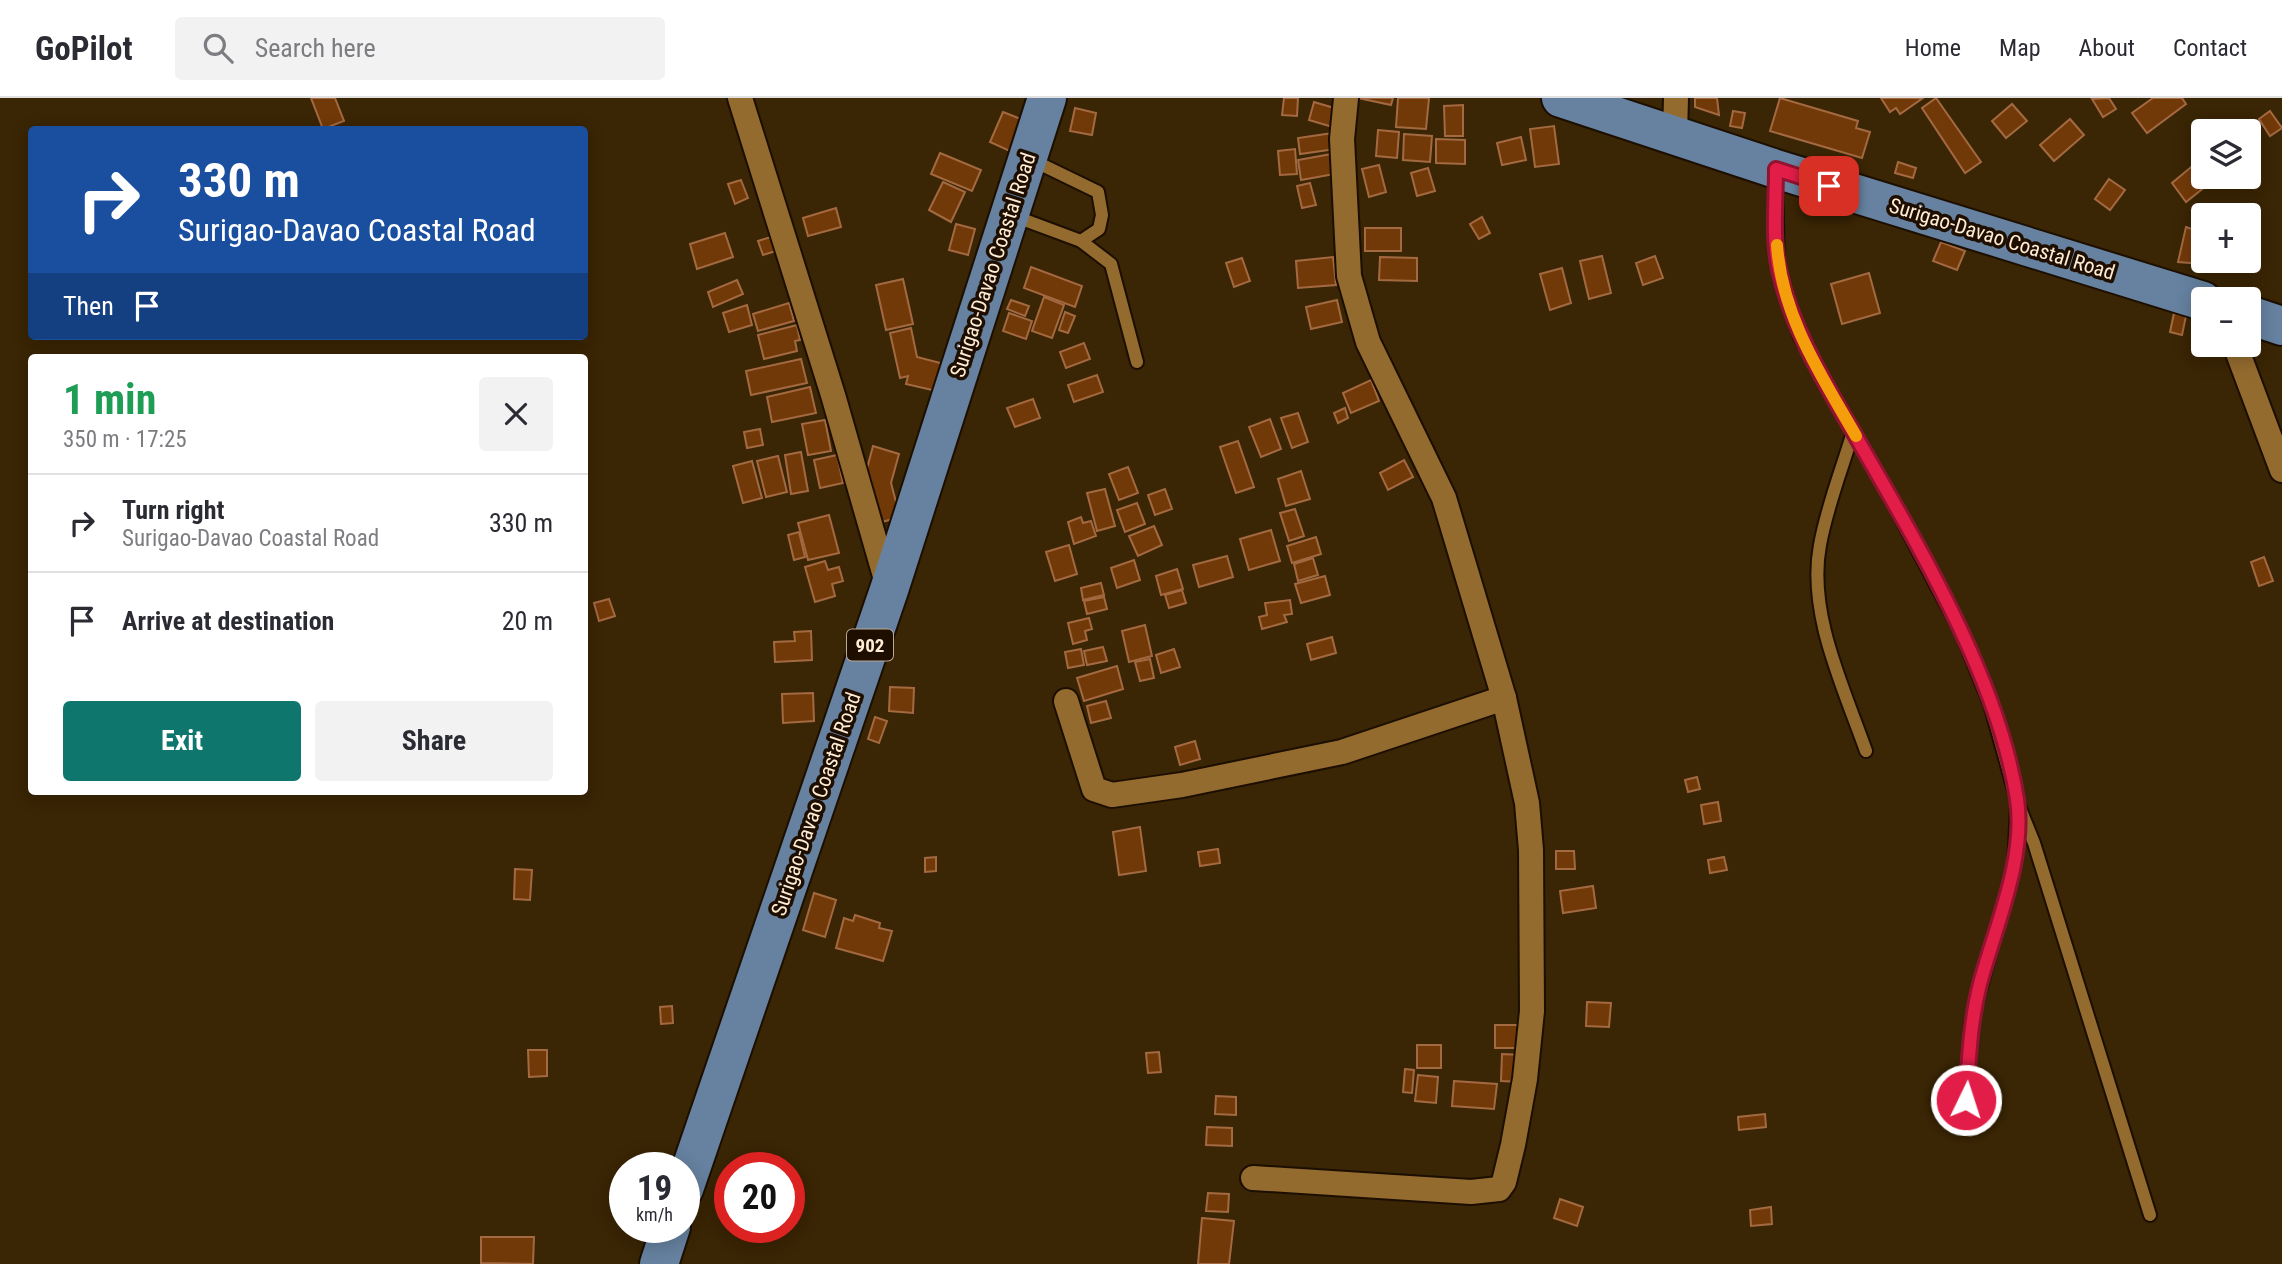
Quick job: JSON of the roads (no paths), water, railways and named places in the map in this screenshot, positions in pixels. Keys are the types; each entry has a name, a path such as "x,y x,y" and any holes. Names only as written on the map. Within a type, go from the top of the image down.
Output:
{"highway":[{"name":"Surigao-Davao Coastal Road","path":"697,1152 889,590 1047,98"},
{"name":"Surigao-Davao Coastal Road","path":"1561,98 1675,116 1776,169 2191,297"},
{"path":"2261,319 2282,326"},
{"path":"659,1264 666,1243"}],"street":[{"path":"740,98 834,395 889,590"},
{"path":"1253,1178 1471,1192 1495,1191 1502,1186 1525,1079 1532,1011 1527,803 1504,698 1444,498 1368,342 1349,276 1342,139 1346,98"},
{"path":"2240,357 2282,470"},
{"path":"1066,701 1094,789 1112,795 1182,785 1342,752 1504,698"}],"lane":[{"path":"1028,158 1098,192 1102,215 1099,229 1081,241"},
{"path":"1776,169 1778,267 1800,337 1961,632 1990,704 2017,801 2034,843 2150,1215"},
{"path":"1010,214 1081,241 1111,264 1137,362"},
{"path":"1853,432 1823,533 1817,581 1823,620 1866,751"},
{"path":"1966,1100 1974,1010 2014,866 2017,801"}]}
